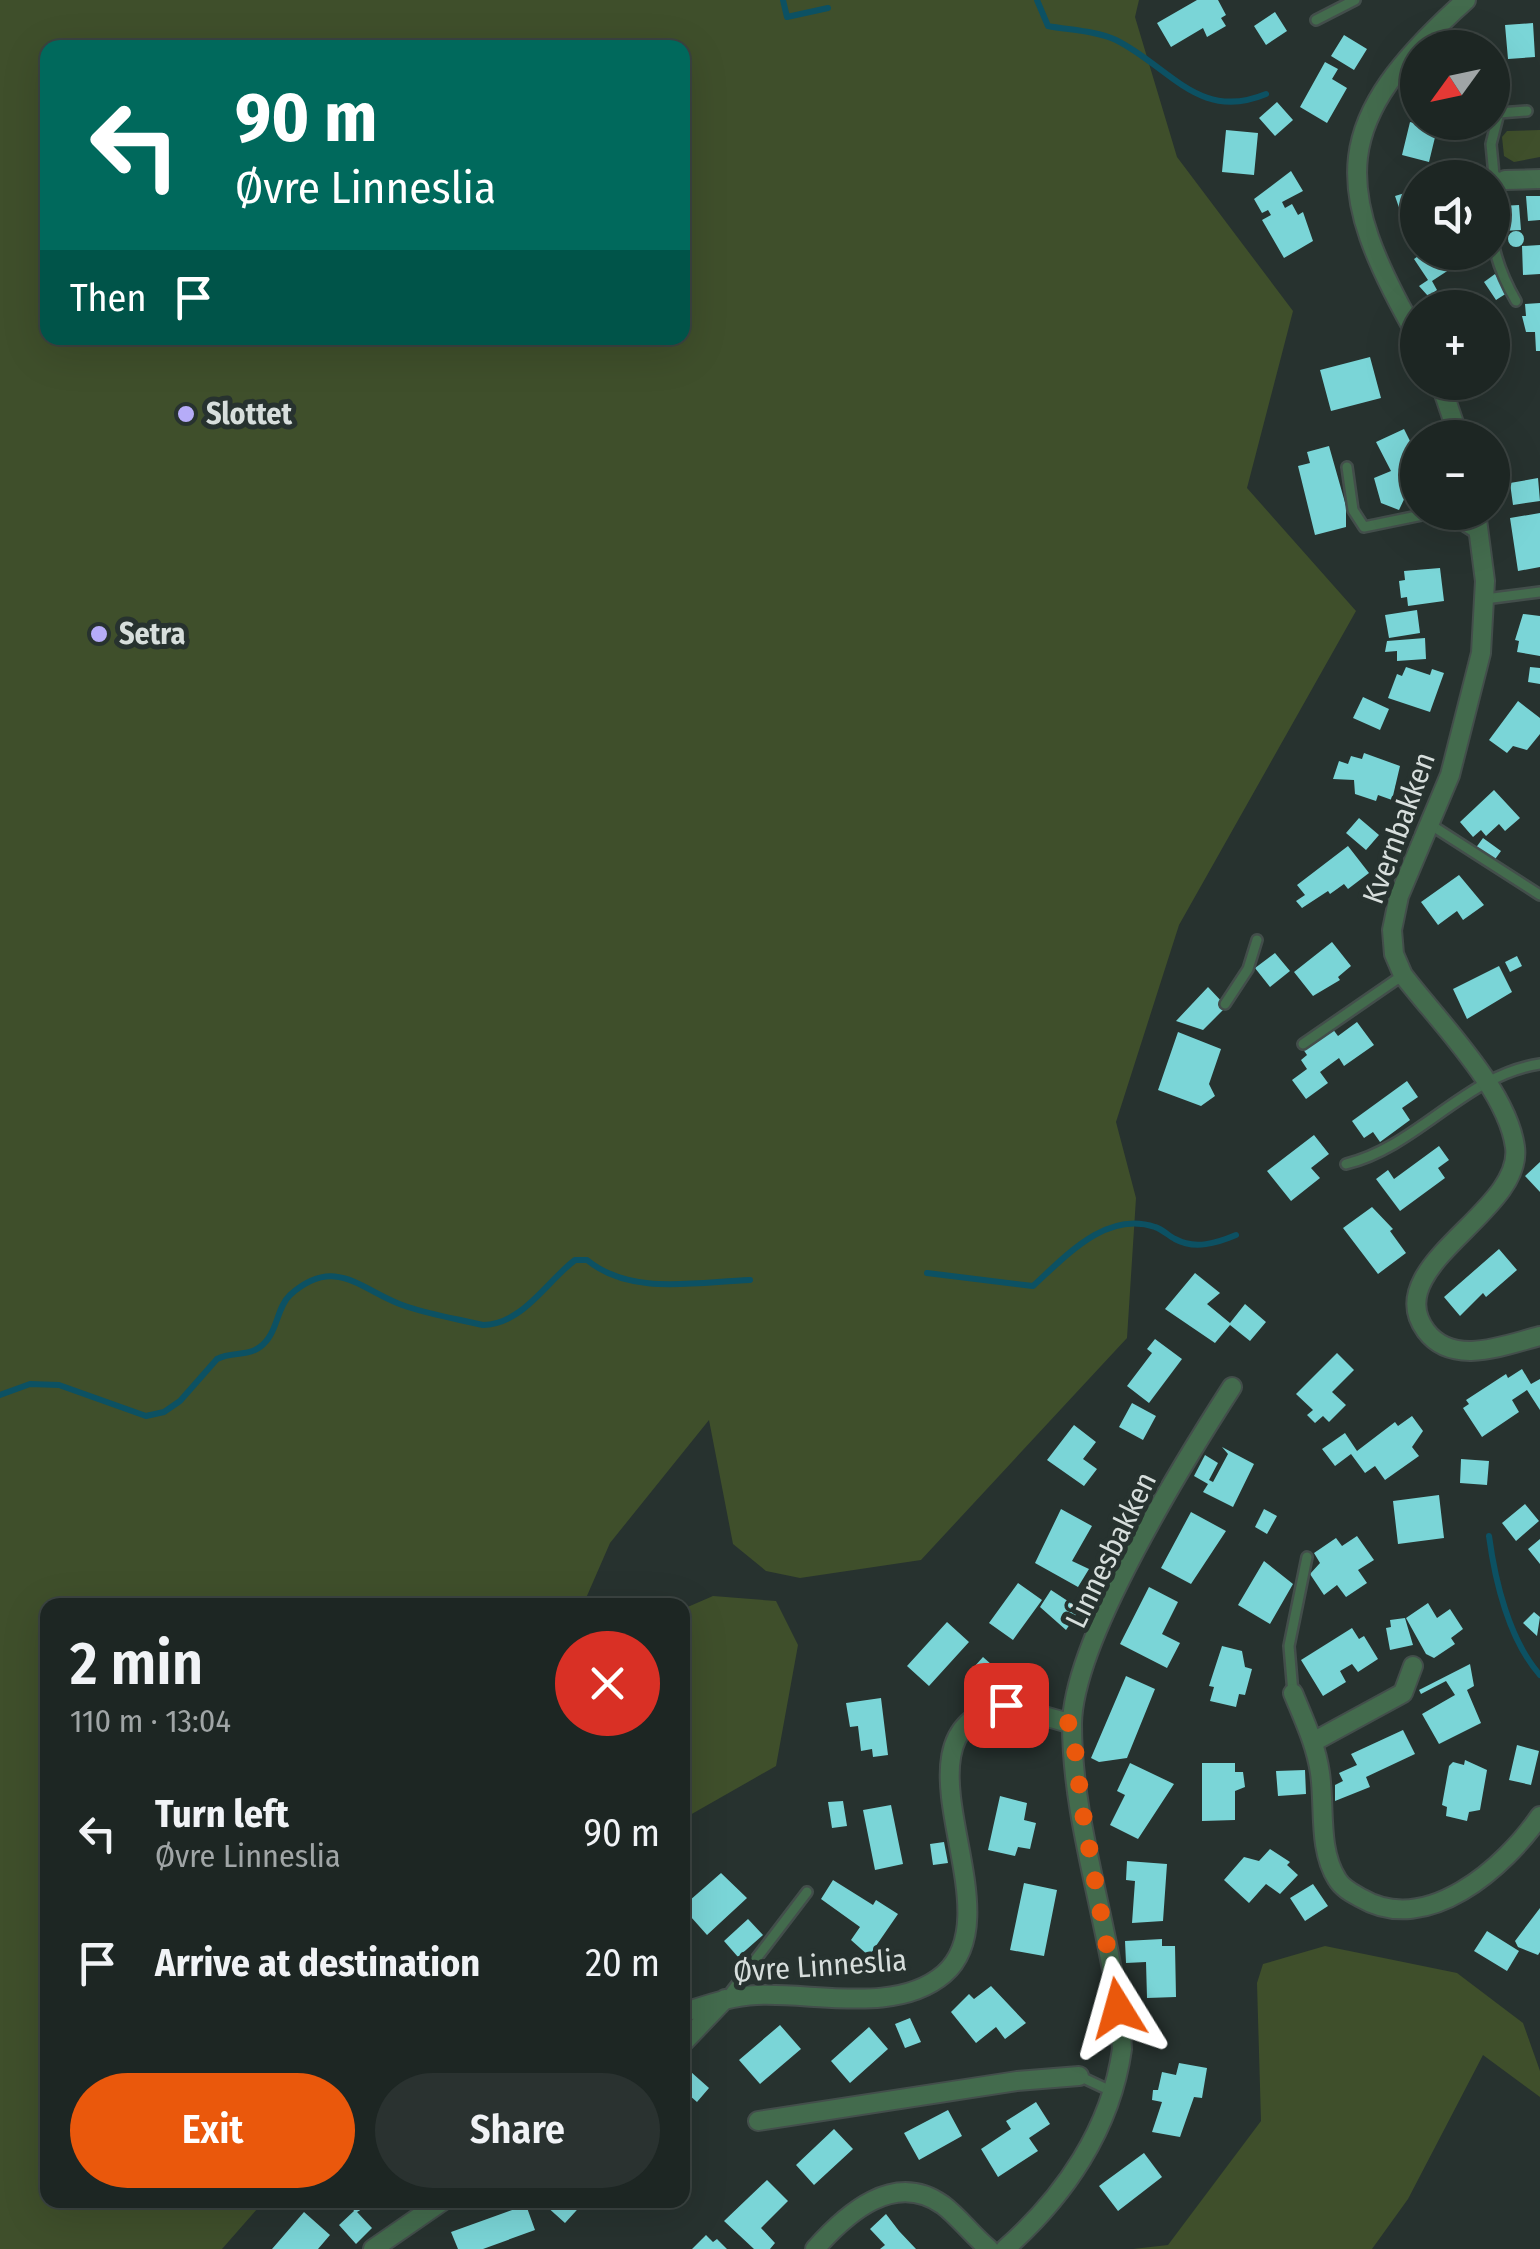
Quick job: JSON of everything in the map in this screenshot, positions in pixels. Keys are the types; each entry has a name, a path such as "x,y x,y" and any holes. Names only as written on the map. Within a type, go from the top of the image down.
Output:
{"street":[{"path":"1400,305 1370,249 1361,223 1358,164 1362,136 1384,84 1404,58 1466,0"},
{"path":"1510,180 1540,179"},
{"name":"Kvernbakken","path":"1478,530 1485,599 1475,686 1431,825 1400,896 1392,930 1394,954 1404,975 1485,1081 1502,1110 1514,1147 1513,1169 1505,1186 1434,1264 1417,1290 1418,1320 1432,1339 1454,1350 1478,1351 1540,1336"},
{"name":"Linnesbakken","path":"1005,2249 1068,2183 1092,2143 1122,2049 1072,1724 1086,1667 1129,1564 1232,1387"},
{"path":"1314,1742 1403,1693 1413,1666"},
{"path":"1292,1693 1314,1742 1327,1853 1336,1878 1372,1905 1416,1907 1464,1890 1509,1855 1540,1816"},
{"name":"Øvre Linneslia","path":"690,2010 726,1999 895,1995 926,1986 943,1974 960,1954 970,1925 949,1784 956,1742 971,1722 1006,1705 1072,1724"},
{"path":"690,2036 726,1999"},
{"path":"758,2121 1017,2080 1078,2076"},
{"path":"815,2249 869,2200 911,2193 943,2206 988,2249"},
{"path":"374,2249 433,2208"}],"lane":[{"path":"1316,20 1355,0"},
{"path":"1490,160 1494,123 1499,113 1527,111"},
{"path":"1498,270 1516,302"},
{"path":"1346,467 1352,510 1364,527 1432,513 1452,518 1479,536"},
{"path":"1485,599 1540,592"},
{"path":"1431,825 1540,895"},
{"path":"1225,1004 1248,969 1258,940"},
{"path":"1303,1044 1404,975"},
{"path":"1346,1164 1389,1147 1485,1081 1540,1064"},
{"path":"1292,1693 1289,1646 1307,1556"},
{"path":"726,1999 742,1971 807,1892"},
{"path":"1078,2076 1110,2091"}],"green space":[{"path":"0,0 1139,0 1135,17 1177,157 1293,311 1247,488 1356,611 1179,925 1116,1122 1136,1198 1127,1338 921,1560 800,1578 766,1571 733,1544 709,1420 610,1543 586,1598 40,1598 40,2208 258,2208 222,2249 0,2249"},
{"path":"1540,130 1540,157 1514,162 1504,156 1502,140 1510,140 1510,131"},
{"path":"713,1596 776,1601 798,1645 776,1766 690,1815 690,1606"},
{"path":"1325,1946 1457,1973 1523,2023 1540,2071 1540,2097 1483,2055 1408,2199 1372,2249 1133,2249 1168,2245 1261,2121 1257,1983 1263,1964"}],"building":[{"path":"1197,0 1218,0 1226,15 1221,18 1226,26 1207,37 1203,28 1171,47 1157,23"},
{"path":"1275,12 1287,31 1266,45 1254,26"},
{"path":"1533,23 1535,57 1510,59 1510,30 1505,30 1505,25"},
{"path":"1344,35 1367,49 1354,70 1331,56"},
{"path":"1325,62 1338,69 1332,79 1347,88 1327,123 1300,107"},
{"path":"1277,102 1293,120 1275,136 1259,118"},
{"path":"1226,130 1258,133 1254,175 1222,172"},
{"path":"1406,140 1434,140 1429,160 1402,155"},
{"path":"1291,171 1303,191 1282,202 1285,208 1292,204 1298,215 1303,212 1313,241 1284,258 1262,220 1271,215 1268,210 1262,213 1254,199"},
{"path":"1526,196 1540,196 1540,220 1528,221"},
{"path":"1519,205 1521,230 1510,231 1510,206"},
{"path":"1510,233 1522,233 1522,245 1510,245"},
{"path":"1540,245 1540,274 1523,275 1522,246"},
{"path":"1421,270 1449,270 1432,281 1437,290 1423,290 1419,286 1428,280"},
{"path":"1495,274 1505,290 1489,290 1484,282"},
{"path":"1540,303 1540,351 1536,351 1535,332 1526,332 1522,316 1526,316 1525,304"},
{"path":"1370,357 1381,398 1331,411 1320,370"},
{"path":"1400,431 1399,510 1381,503 1374,478 1391,471 1376,442"},
{"path":"1329,446 1346,506 1346,527 1315,535 1298,466 1310,463 1307,452"},
{"path":"1538,478 1540,501 1513,505 1510,483"},
{"path":"1540,513 1540,567 1518,571 1510,518"},
{"path":"1440,568 1444,601 1408,606 1407,597 1401,598 1399,581 1405,580 1404,571"},
{"path":"1417,610 1420,633 1389,638 1385,615"},
{"path":"1523,614 1540,616 1540,656 1517,652 1519,641 1515,640"},
{"path":"1425,638 1426,659 1397,661 1397,651 1385,652 1387,641"},
{"path":"1406,667 1430,675 1432,669 1444,673 1430,712 1388,698 1397,674 1402,676"},
{"path":"1530,667 1540,668 1540,684 1528,682"},
{"path":"1363,697 1389,709 1380,730 1353,718"},
{"path":"1518,701 1540,718 1540,734 1527,750 1513,746 1507,753 1489,740"},
{"path":"1364,753 1400,766 1392,800 1378,795 1376,801 1355,794 1354,780 1333,779 1339,761 1348,764 1351,756 1362,759"},
{"path":"1494,790 1520,818 1505,831 1499,824 1486,836 1481,830 1473,837 1460,822"},
{"path":"1406,792 1423,798 1414,822 1397,816"},
{"path":"1359,818 1379,835 1366,850 1346,833"},
{"path":"1483,838 1501,851 1493,862 1475,849"},
{"path":"1348,846 1369,873 1348,889 1344,884 1302,908 1296,901 1305,895 1297,885"},
{"path":"1459,875 1484,905 1463,920 1457,911 1438,925 1421,902"},
{"path":"1332,942 1351,966 1338,977 1340,980 1313,996 1294,972"},
{"path":"1275,953 1290,971 1270,987 1255,968"},
{"path":"1517,956 1522,966 1510,972 1505,962"},
{"path":"1499,966 1512,992 1467,1019 1453,989"},
{"path":"1208,987 1224,1004 1223,1010 1203,1030 1176,1021"},
{"path":"1357,1022 1374,1045 1344,1066 1339,1058 1320,1072 1328,1083 1306,1099 1292,1080 1307,1069 1301,1060 1307,1055 1303,1049 1332,1028 1338,1036"},
{"path":"1178,1032 1221,1049 1209,1084 1215,1096 1201,1106 1158,1090"},
{"path":"1407,1081 1418,1097 1402,1108 1410,1120 1380,1142 1373,1132 1364,1138 1352,1121"},
{"path":"1314,1135 1329,1154 1311,1168 1320,1178 1291,1201 1267,1171"},
{"path":"1439,1146 1449,1160 1438,1168 1445,1178 1400,1211 1376,1179 1388,1170 1394,1179"},
{"path":"1540,1162 1540,1192 1525,1176"},
{"path":"1372,1207 1393,1229 1390,1231 1406,1253 1378,1274 1343,1228"},
{"path":"1499,1249 1517,1270 1486,1297 1483,1293 1460,1316 1444,1297"},
{"path":"1195,1273 1220,1293 1207,1304 1230,1323 1245,1304 1266,1322 1250,1341 1230,1325 1215,1343 1165,1309"},
{"path":"1155,1339 1182,1359 1149,1403 1127,1386 1152,1353 1147,1349"},
{"path":"1337,1353 1354,1370 1332,1392 1346,1405 1329,1422 1323,1416 1315,1423 1307,1415 1313,1410 1296,1394"},
{"path":"1522,1369 1531,1384 1540,1379 1540,1410 1527,1390 1512,1400 1519,1412 1482,1437 1463,1408 1469,1404 1466,1400 1506,1374 1508,1378"},
{"path":"1132,1403 1156,1416 1143,1440 1119,1427"},
{"path":"1412,1416 1423,1431 1412,1447 1419,1456 1385,1480 1375,1466 1365,1473 1351,1454 1335,1466 1322,1449 1345,1433 1357,1451 1395,1422 1398,1426"},
{"path":"1074,1425 1096,1442 1083,1459 1097,1469 1084,1486 1047,1460"},
{"path":"1222,1447 1254,1464 1233,1507 1203,1492 1208,1484 1194,1476 1205,1455 1218,1463 1209,1480 1213,1482 1228,1454"},
{"path":"1461,1459 1489,1461 1487,1485 1460,1483"},
{"path":"1439,1495 1444,1538 1398,1544 1393,1501"},
{"path":"1525,1504 1539,1521 1516,1541 1502,1523"},
{"path":"1061,1509 1092,1526 1072,1561 1089,1569 1078,1587 1035,1563"},
{"path":"1264,1509 1277,1516 1267,1534 1255,1527"},
{"path":"1191,1512 1226,1531 1191,1584 1161,1568"},
{"path":"1357,1536 1374,1560 1358,1570 1367,1583 1346,1597 1337,1585 1324,1595 1310,1574 1320,1563 1314,1553 1336,1538 1342,1546"},
{"path":"1540,1539 1540,1564 1528,1549"},
{"path":"1264,1561 1293,1584 1270,1624 1238,1605"},
{"path":"1018,1583 1042,1600 1013,1640 989,1623"},
{"path":"1149,1587 1178,1602 1162,1634 1180,1643 1167,1668 1120,1644"},
{"path":"1051,1590 1080,1609 1066,1630 1040,1607"},
{"path":"1428,1603 1437,1618 1450,1609 1463,1629 1451,1638 1455,1644 1434,1658 1426,1654 1406,1618"},
{"path":"1534,1612 1540,1617 1537,1636 1523,1623"},
{"path":"1405,1618 1413,1645 1390,1650 1386,1628 1391,1627 1390,1620"},
{"path":"947,1622 969,1642 929,1686 907,1666"},
{"path":"1352,1628 1359,1639 1364,1636 1378,1659 1358,1672 1352,1664 1340,1671 1346,1682 1323,1696 1301,1660"},
{"path":"1222,1646 1242,1651 1245,1667 1252,1669 1245,1695 1239,1694 1236,1707 1210,1701 1214,1687 1209,1686"},
{"path":"983,1657 1001,1673 982,1693 965,1677"},
{"path":"1470,1664 1474,1686 1467,1690 1481,1723 1439,1744 1422,1714 1455,1695 1446,1681 1421,1694 1419,1690"},
{"path":"1126,1676 1155,1689 1127,1758 1099,1762 1091,1758"},
{"path":"881,1698 888,1755 873,1757 872,1749 861,1751 858,1726 850,1727 846,1703"},
{"path":"1403,1730 1415,1754 1366,1777 1370,1787 1335,1801 1335,1785 1343,1781 1339,1773 1357,1765 1351,1754"},
{"path":"1517,1745 1539,1751 1531,1785 1509,1780"},
{"path":"1465,1760 1487,1770 1480,1810 1469,1812 1467,1821 1446,1816 1447,1807 1442,1805 1449,1766 1453,1762 1464,1765"},
{"path":"1130,1763 1174,1784 1138,1839 1110,1825 1125,1795 1117,1791"},
{"path":"1202,1763 1235,1763 1235,1772 1243,1772 1245,1787 1235,1791 1235,1820 1202,1821"},
{"path":"1305,1770 1306,1794 1278,1796 1276,1771"},
{"path":"1000,1796 1027,1803 1024,1820 1036,1823 1030,1849 1018,1847 1015,1856 988,1850"},
{"path":"843,1801 847,1826 832,1828 828,1802"},
{"path":"891,1805 903,1864 875,1870 863,1810"},
{"path":"944,1842 948,1863 933,1865 930,1844"},
{"path":"1270,1849 1290,1862 1287,1865 1298,1875 1280,1894 1266,1884 1249,1903 1224,1880 1244,1857 1259,1861"},
{"path":"1127,1861 1167,1864 1163,1921 1132,1923 1135,1881 1126,1880"},
{"path":"721,1873 747,1898 707,1935 691,1917 690,1900"},
{"path":"833,1880 873,1905 876,1900 898,1914 869,1956 851,1940 860,1927 821,1899"},
{"path":"1024,1883 1057,1890 1044,1956 1010,1950"},
{"path":"1313,1884 1328,1906 1305,1921 1290,1898"},
{"path":"1540,1908 1538,1955 1518,1947 1515,1941"},
{"path":"748,1919 763,1935 738,1957 724,1941"},
{"path":"1487,1931 1519,1951 1507,1971 1474,1951"},
{"path":"1162,1939 1162,1946 1175,1946 1176,1997 1147,1998 1146,1962 1126,1963 1125,1941"},
{"path":"991,1986 1026,2023 1005,2039 996,2027 976,2043 951,2012 969,1994 974,1999"},
{"path":"910,2018 921,2042 905,2048 895,2024"},
{"path":"780,2025 801,2049 760,2084 739,2060"},
{"path":"869,2027 888,2049 850,2083 831,2061"},
{"path":"1179,2063 1207,2068 1202,2098 1194,2097 1180,2137 1152,2132 1162,2102 1152,2100 1153,2090 1158,2090 1162,2072 1176,2075"},
{"path":"690,2071 709,2088 697,2102 690,2096"},
{"path":"1036,2102 1050,2124 1029,2138 1038,2151 998,2177 981,2149 1011,2129 1006,2121"},
{"path":"948,2110 962,2136 919,2160 904,2133"},
{"path":"834,2129 853,2149 814,2185 796,2165"},
{"path":"1144,2153 1162,2177 1118,2211 1099,2186"},
{"path":"767,2180 788,2201 761,2228 775,2243 770,2249 754,2249 724,2221"},
{"path":"352,2208 364,2208 357,2212 372,2228 356,2244 339,2225 354,2211"},
{"path":"518,2208 527,2208 535,2230 483,2249 458,2249 451,2232"},
{"path":"548,2208 579,2208 565,2223"},
{"path":"304,2212 330,2235 318,2249 272,2249"},
{"path":"886,2214 916,2249 880,2249 885,2245 870,2229"},
{"path":"706,2235 713,2242 717,2239 727,2249 692,2249"}],"waterway":[{"path":"783,0 787,17 828,8"},
{"path":"1037,0 1048,26 1116,40 1203,96 1243,101 1266,94"},
{"path":"927,1273 1033,1286 1088,1239 1120,1225 1155,1227 1175,1239 1198,1245 1236,1235"},
{"path":"0,1395 30,1384 59,1385 146,1416 164,1412 180,1401 217,1359 249,1352 266,1342 290,1295 322,1277 350,1280 408,1307 483,1325 497,1323 522,1310 575,1260 587,1260 623,1279 643,1283 750,1280"},
{"path":"1489,1536 1512,1628 1540,1675"}],"place":[{"name":"Slottet","path":"186,414"},
{"name":"Setra","path":"99,634"}],"route":[{"path":"1006,1705 1072,1724 1082,1808 1108,1935 1118,2008"}]}
